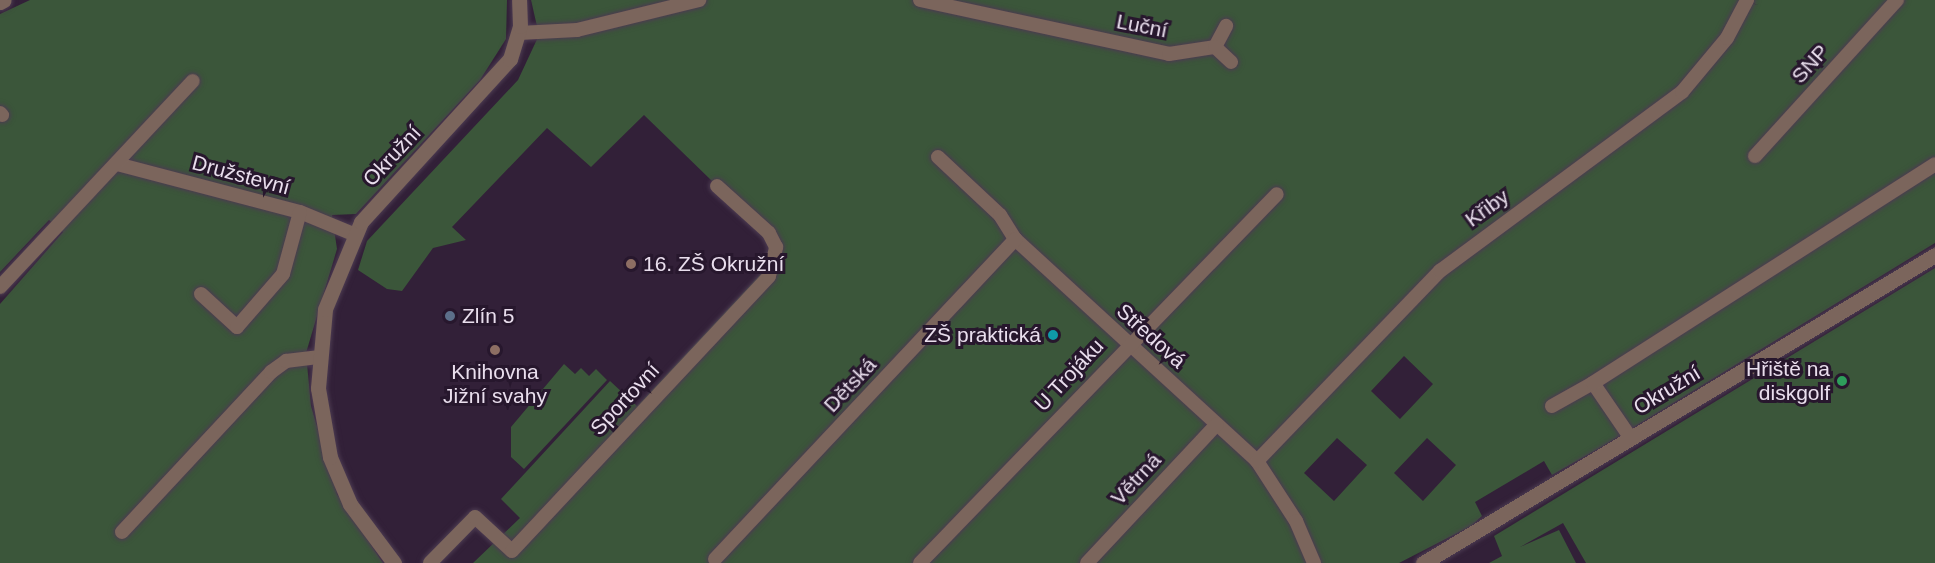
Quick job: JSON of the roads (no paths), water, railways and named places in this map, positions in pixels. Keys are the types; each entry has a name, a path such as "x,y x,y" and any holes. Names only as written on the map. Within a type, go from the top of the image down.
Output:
{"street":[{"name":"Okružní","path":"394,563 350,504 330,457 318,357 325,309 352,234 500,74 519,33 519,0"},
{"path":"519,33 578,30 699,0"},
{"name":"Luční","path":"920,0 938,2 1169,54 1215,46"},
{"name":"Křiby","path":"1257,462 1383,327 1470,246 1675,98 1719,48 1747,0"},
{"name":"SNP","path":"1755,156 1897,0"},
{"path":"1226,26 1215,46 1231,62"},
{"path":"0,287 193,81"},
{"name":"Středová","path":"938,157 1000,215 1015,239 1257,462 1296,521 1314,563"},
{"name":"Družstevní","path":"117,164 300,212 352,234"},
{"path":"1552,406 1593,383 1935,164"},
{"name":"Sportovní","path":"430,563 475,517 512,551 769,276 776,255 769,233 717,186"},
{"name":"U Trojáku","path":"920,563 1128,345 1152,329 1277,194"},
{"path":"201,294 237,327 283,274 300,212"},
{"name":"Dětská","path":"715,559 1015,239"},
{"name":"Okružní","path":"1423,563 1935,255"},
{"path":"122,532 271,372 286,361 318,357"},
{"path":"1593,383 1630,437"},
{"name":"Větrná","path":"1087,563 1217,424"}],"place":[{"name":"16. ZŠ Okružní","path":"631,264"},
{"name":"Zlín 5","path":"450,316"},
{"name":"ZŠ praktická","path":"1053,335"},
{"name":"Knihovna Jižní svahy","path":"495,350"},
{"name":"Hřiště na diskgolf","path":"1842,381"}]}
